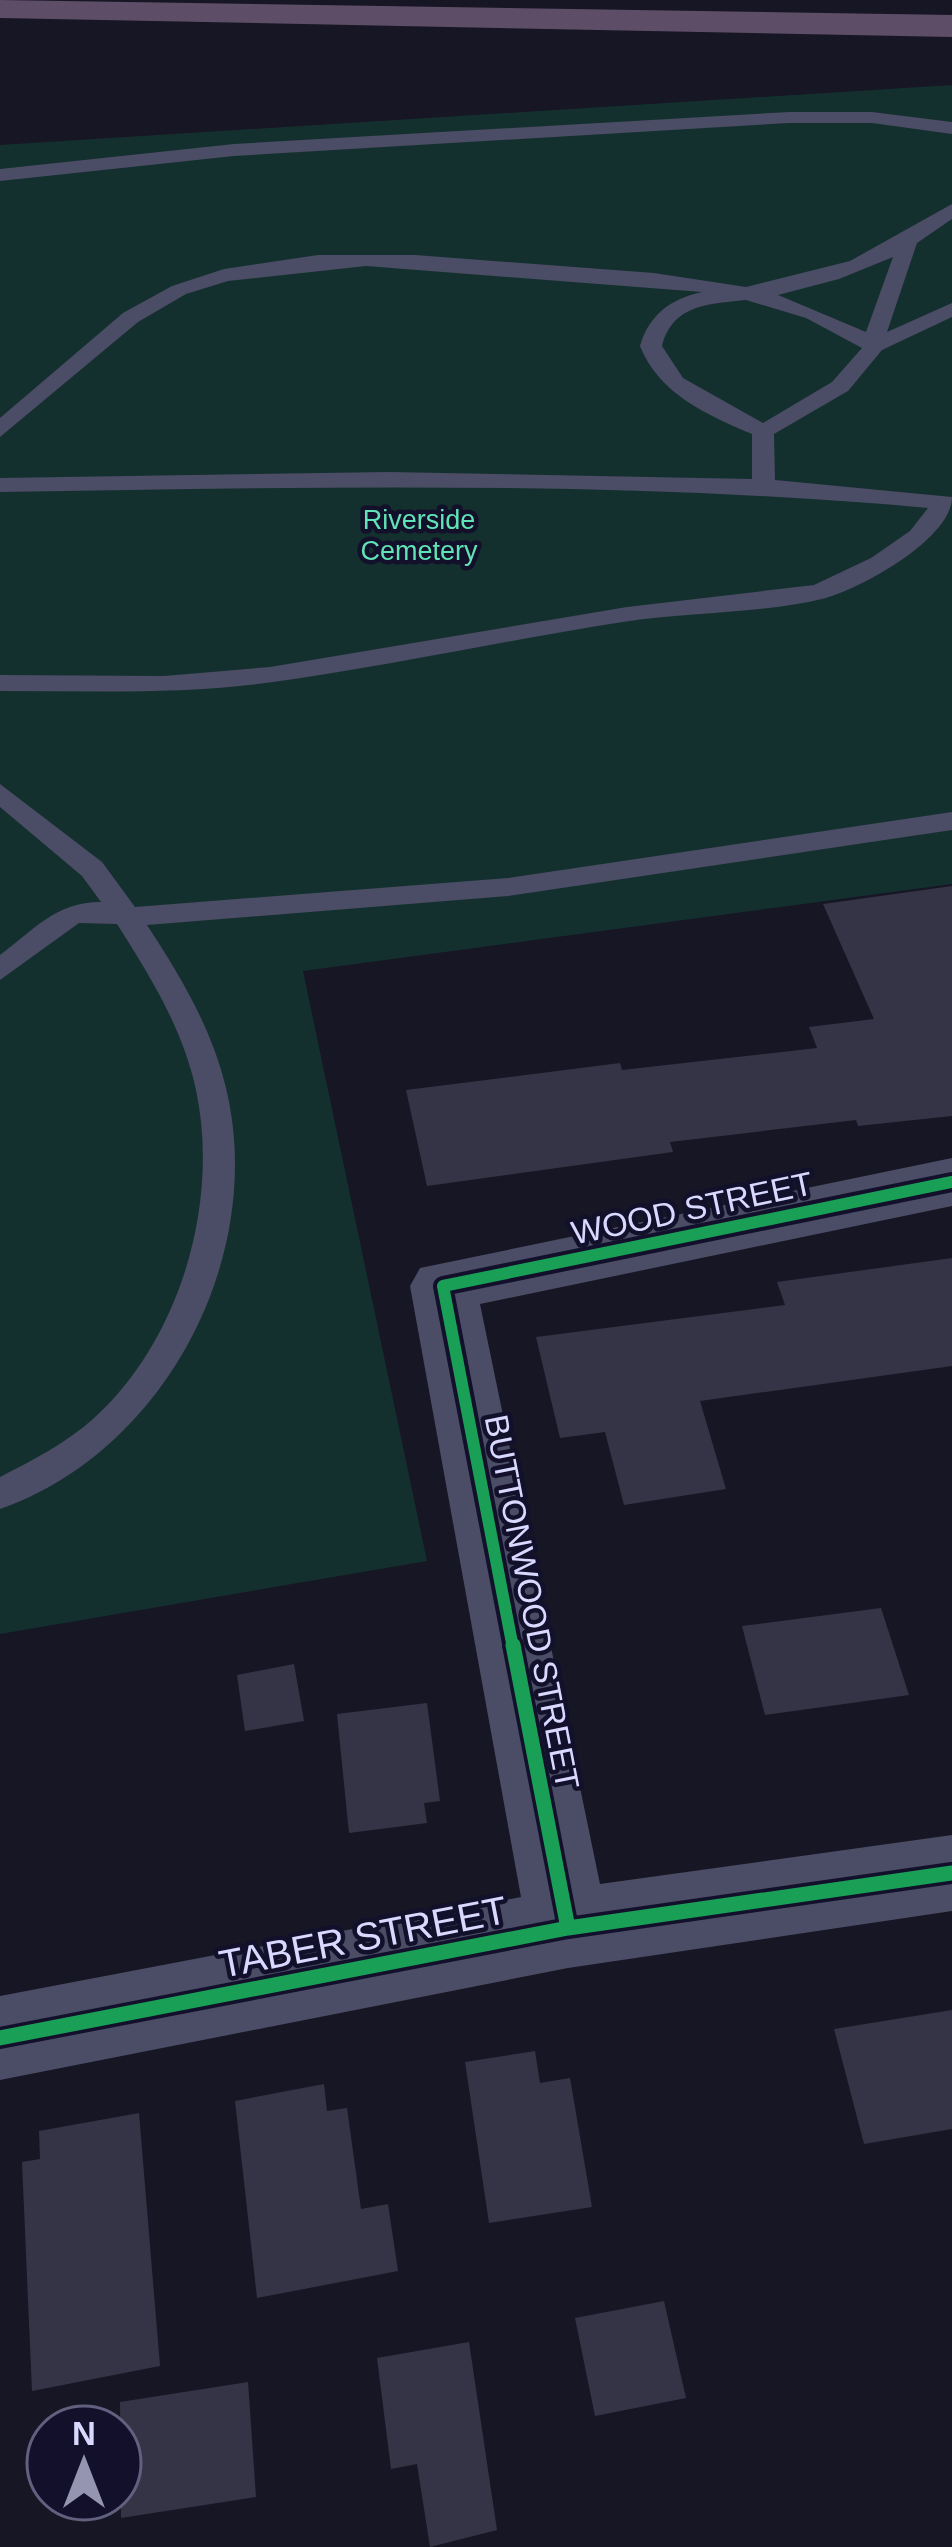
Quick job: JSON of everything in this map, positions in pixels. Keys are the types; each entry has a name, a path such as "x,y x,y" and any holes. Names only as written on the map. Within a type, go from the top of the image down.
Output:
{"highway":[{"path":"0,8 952,26"}],"street":[{"name":"WOOD STREET","path":"443,1286 952,1182"},
{"name":"BUTTONWOOD STREET","path":"443,1286 568,1928"},
{"name":"TABER STREET","path":"0,2038 568,1928 952,1873"}],"lane":[{"path":"0,175 158,158 668,126 871,119 952,128"},
{"path":"952,210 908,245 805,282 680,305 661,321 653,340 655,359 675,386 703,406 763,431 808,409 845,383 874,346 952,309"},
{"path":"874,346 880,310 908,245"},
{"path":"0,430 138,313 173,292 251,268 413,262 602,276 749,294 841,324 874,346"},
{"path":"763,431 764,487"},
{"path":"0,485 388,479 764,487 949,502"},
{"path":"0,683 164,684 270,675 627,614 819,592 899,550 949,502"},
{"path":"0,793 92,869 127,917 191,1024 215,1099 221,1198 188,1309 151,1375 94,1437 64,1460 0,1495"},
{"path":"0,970 77,909 95,907 127,917 508,887 952,821"}],"green space":[{"name":"Riverside Cemetery","path":"952,85 952,884 303,971 427,1561 0,1634 0,145"}],"building":[{"path":"952,886 952,1116 858,1126 856,1120 670,1142 673,1152 427,1186 406,1090 620,1063 622,1070 817,1048 809,1027 874,1019 823,904"},
{"path":"952,1258 952,1366 700,1401 726,1489 624,1505 605,1432 560,1438 536,1337 785,1305 777,1282"},
{"path":"881,1608 909,1695 765,1715 742,1626"},
{"path":"294,1664 304,1721 245,1731 237,1675"},
{"path":"427,1703 440,1801 424,1803 427,1823 349,1833 337,1714"},
{"path":"952,2010 952,2129 864,2144 834,2029"},
{"path":"535,2051 540,2083 570,2078 592,2207 489,2223 465,2062"},
{"path":"324,2084 327,2111 347,2108 361,2209 388,2204 398,2271 257,2298 235,2101"},
{"path":"139,2113 160,2366 32,2391 22,2162 40,2159 39,2131"},
{"path":"664,2301 686,2398 595,2416 575,2318"},
{"path":"469,2342 497,2530 430,2547 417,2464 391,2469 377,2358"},
{"path":"248,2382 256,2497 144,2514 144,2403 120,2402"}],"cycle path":[{"path":"568,1928 443,1286 952,1182"},
{"path":"0,2038 568,1928 952,1873"}]}
